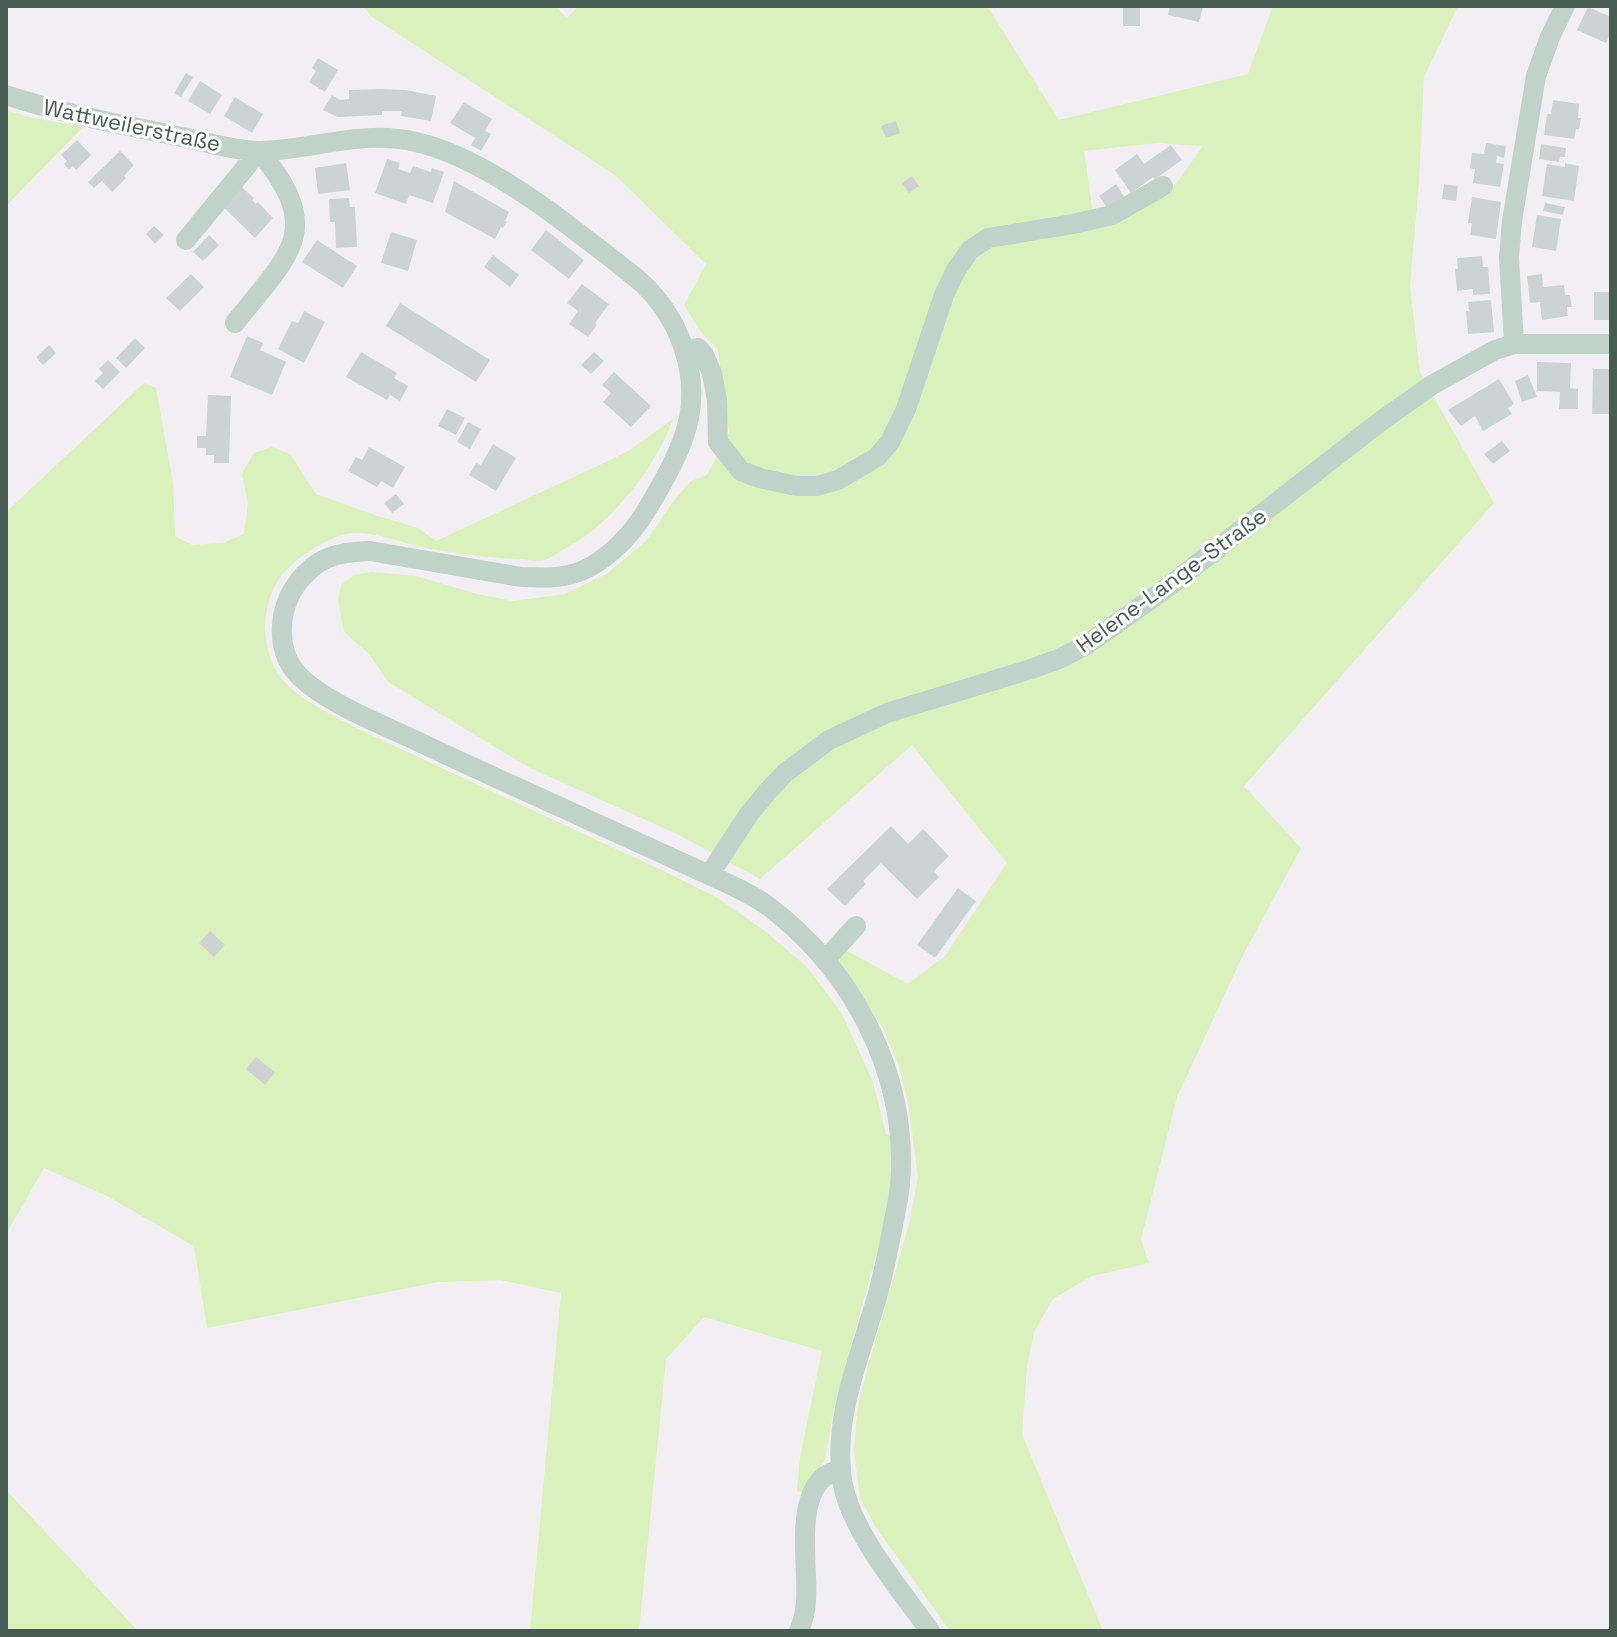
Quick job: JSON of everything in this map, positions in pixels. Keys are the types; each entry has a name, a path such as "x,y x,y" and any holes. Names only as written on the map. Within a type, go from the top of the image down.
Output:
{"street":[{"path":"1514,344 1509,257 1512,221 1536,76 1565,6"},
{"name":"Wattweilerstraße","path":"6,95 29,103 244,150 287,149 356,138 389,137 418,142 464,160 546,208 647,287 670,316 685,351 692,398 682,442 645,514 631,532 586,569 565,576 521,577 388,554 351,552 325,559 305,573 293,589 285,605 283,639 286,656 293,669 303,680 334,700 437,751 709,875"},
{"path":"186,240 259,151 287,190 297,227 286,257 235,323"},
{"path":"685,351 698,348 704,355 712,373 717,400 718,442 741,471 796,486 817,486 838,480 877,457 890,442 906,409 944,295 970,250 988,238 1112,215 1163,186"},
{"name":"Helene-Lange-Straße","path":"709,875 768,791 795,765 829,740 887,713 1031,669 1086,645 1164,590 1432,385 1495,350 1514,344 1611,344"},
{"path":"709,875 766,905 804,937 825,960 867,1022 889,1074 900,1137 900,1185 878,1294 841,1421 841,1469 856,1522 930,1631"},
{"path":"825,960 856,926"},
{"path":"799,1631 806,1600 806,1521 809,1502 814,1487 823,1477 841,1469"}],"green space":[{"path":"363,6 555,6 567,18 579,6 987,6 1059,120 1248,74 1273,6 1458,6 1424,77 1410,286 1420,373 1494,503 1244,786 1301,848 1243,955 1177,1097 1141,1239 1149,1263 1092,1276 1053,1299 1034,1332 1027,1367 1022,1434 1103,1631 950,1631 875,1526 860,1498 854,1451 857,1412 866,1373 909,1224 918,1177 908,1102 899,1066 884,1030 832,952 838,946 908,984 945,956 1007,863 912,745 760,879 677,834 530,768 388,682 370,655 344,632 338,600 341,585 354,575 371,572 416,576 513,601 565,594 608,573 646,541 691,481 707,475 729,433 718,350 701,332 684,305 706,264 615,175 372,17","holes":["1157,143 1203,146 1170,192 1093,214 1084,151"]},
{"path":"6,110 83,127 6,206"},
{"path":"144,383 156,388 173,483 175,536 192,545 223,543 244,534 248,503 242,474 254,453 272,447 290,454 316,494 418,528 436,541 630,450 673,419 655,457 613,512 579,540 549,558 534,561 478,556 369,534 342,535 309,551 284,572 270,598 265,621 267,646 275,669 290,687 312,704 358,729 716,897 765,931 807,967 842,1014 873,1082 886,1134 891,1136 890,1187 881,1237 835,1404 825,1460 803,1493 797,1491 800,1457 822,1351 704,1317 666,1359 639,1631 530,1631 561,1293 500,1280 438,1282 207,1328 194,1246 107,1196 44,1168 6,1234 6,512"},
{"path":"6,1490 138,1631 6,1631"}],"building":[{"path":"1123,6 1140,6 1140,26 1123,26"},
{"path":"1170,6 1203,6 1199,22 1168,15"},
{"path":"1588,7 1611,17 1611,32 1606,43 1577,30"},
{"path":"318,58 338,70 325,92 309,82 316,71 312,68"},
{"path":"186,73 193,77 181,97 174,93"},
{"path":"200,81 222,95 210,114 188,101"},
{"path":"381,89 436,96 431,121 401,116 402,111 338,117 323,110 332,95 340,100 349,99 349,90"},
{"path":"235,97 263,114 252,133 224,116"},
{"path":"1553,100 1579,104 1578,118 1581,118 1574,139 1544,135"},
{"path":"464,102 492,119 485,131 491,134 481,151 471,145 475,138 450,123"},
{"path":"896,121 900,133 886,138 881,126"},
{"path":"77,140 91,155 76,170 73,166 69,169 61,155"},
{"path":"1486,143 1506,146 1504,158 1497,156 1496,163 1504,164 1500,187 1473,183 1475,169 1470,168 1472,153 1484,154"},
{"path":"1541,144 1566,148 1565,157 1560,157 1559,162 1539,159"},
{"path":"1171,145 1182,160 1131,193 1115,170 1137,154 1144,164"},
{"path":"120,151 134,165 124,176 126,178 112,192 102,181 94,188 88,182"},
{"path":"387,159 400,163 398,169 410,173 413,166 431,172 432,168 444,172 433,203 409,195 406,204 375,193"},
{"path":"346,163 350,190 318,194 315,168"},
{"path":"1565,163 1579,166 1574,201 1542,196 1547,164 1565,167"},
{"path":"912,176 919,186 909,193 902,183"},
{"path":"454,181 509,212 507,222 495,239 445,212"},
{"path":"238,184 273,218 255,238 219,203"},
{"path":"1116,184 1125,198 1108,209 1099,196"},
{"path":"1444,184 1458,186 1456,201 1442,199"},
{"path":"1472,197 1501,202 1496,239 1470,235 1472,223 1468,223"},
{"path":"349,198 350,207 355,207 357,247 336,248 335,222 330,222 329,199"},
{"path":"1545,203 1565,207 1563,215 1543,211"},
{"path":"1537,215 1561,219 1556,251 1532,247"},
{"path":"154,226 164,235 155,244 146,234"},
{"path":"546,230 584,260 569,279 531,250"},
{"path":"391,232 417,240 408,271 381,263"},
{"path":"209,235 219,245 203,261 193,252"},
{"path":"317,240 357,266 343,288 302,262"},
{"path":"493,255 519,275 510,287 484,267"},
{"path":"1482,256 1483,267 1488,267 1490,294 1473,295 1473,289 1457,291 1457,258"},
{"path":"191,274 204,287 180,311 166,298"},
{"path":"1542,274 1543,287 1564,285 1565,295 1570,295 1572,307 1567,307 1568,316 1542,320 1540,302 1530,303 1527,276"},
{"path":"582,284 609,304 588,337 569,324 578,311 567,303"},
{"path":"1594,292 1610,292 1610,320 1594,320"},
{"path":"1491,300 1494,332 1468,334 1468,302"},
{"path":"400,303 490,360 476,382 386,326"},
{"path":"304,311 325,322 304,363 278,349 292,321 298,323"},
{"path":"247,336 263,343 260,350 286,362 272,395 230,377"},
{"path":"135,338 145,348 126,368 116,358"},
{"path":"49,345 56,353 43,365 36,357"},
{"path":"361,352 397,373 394,378 408,386 400,401 390,395 387,400 346,377"},
{"path":"594,352 604,361 591,374 581,365"},
{"path":"108,360 120,372 103,389 95,381 103,373 99,369"},
{"path":"1537,362 1571,363 1570,388 1578,389 1578,409 1559,409 1560,392 1537,391"},
{"path":"1593,369 1611,369 1611,414 1592,414"},
{"path":"614,372 651,406 631,427 603,402 611,393 602,385"},
{"path":"1528,375 1537,397 1522,402 1515,381"},
{"path":"1499,379 1514,404 1508,408 1512,414 1483,431 1475,416 1461,426 1448,410"},
{"path":"208,395 231,396 229,463 214,463 214,455 206,455 206,448 197,448 197,436 206,436"},
{"path":"447,409 465,418 456,435 438,426"},
{"path":"468,422 481,429 470,449 457,442"},
{"path":"1502,441 1510,451 1493,464 1484,454"},
{"path":"493,444 516,458 496,491 469,475 476,463 481,465"},
{"path":"369,447 405,467 393,488 381,481 377,487 348,471 356,457 362,460"},
{"path":"396,494 404,504 392,513 384,503"},
{"path":"891,826 908,844 923,829 949,856 934,871 939,877 917,899 881,863 845,906 827,889"},
{"path":"958,888 976,901 935,958 917,945"},
{"path":"210,931 225,945 214,957 199,943"},
{"path":"256,1057 275,1072 265,1085 246,1069"}]}
